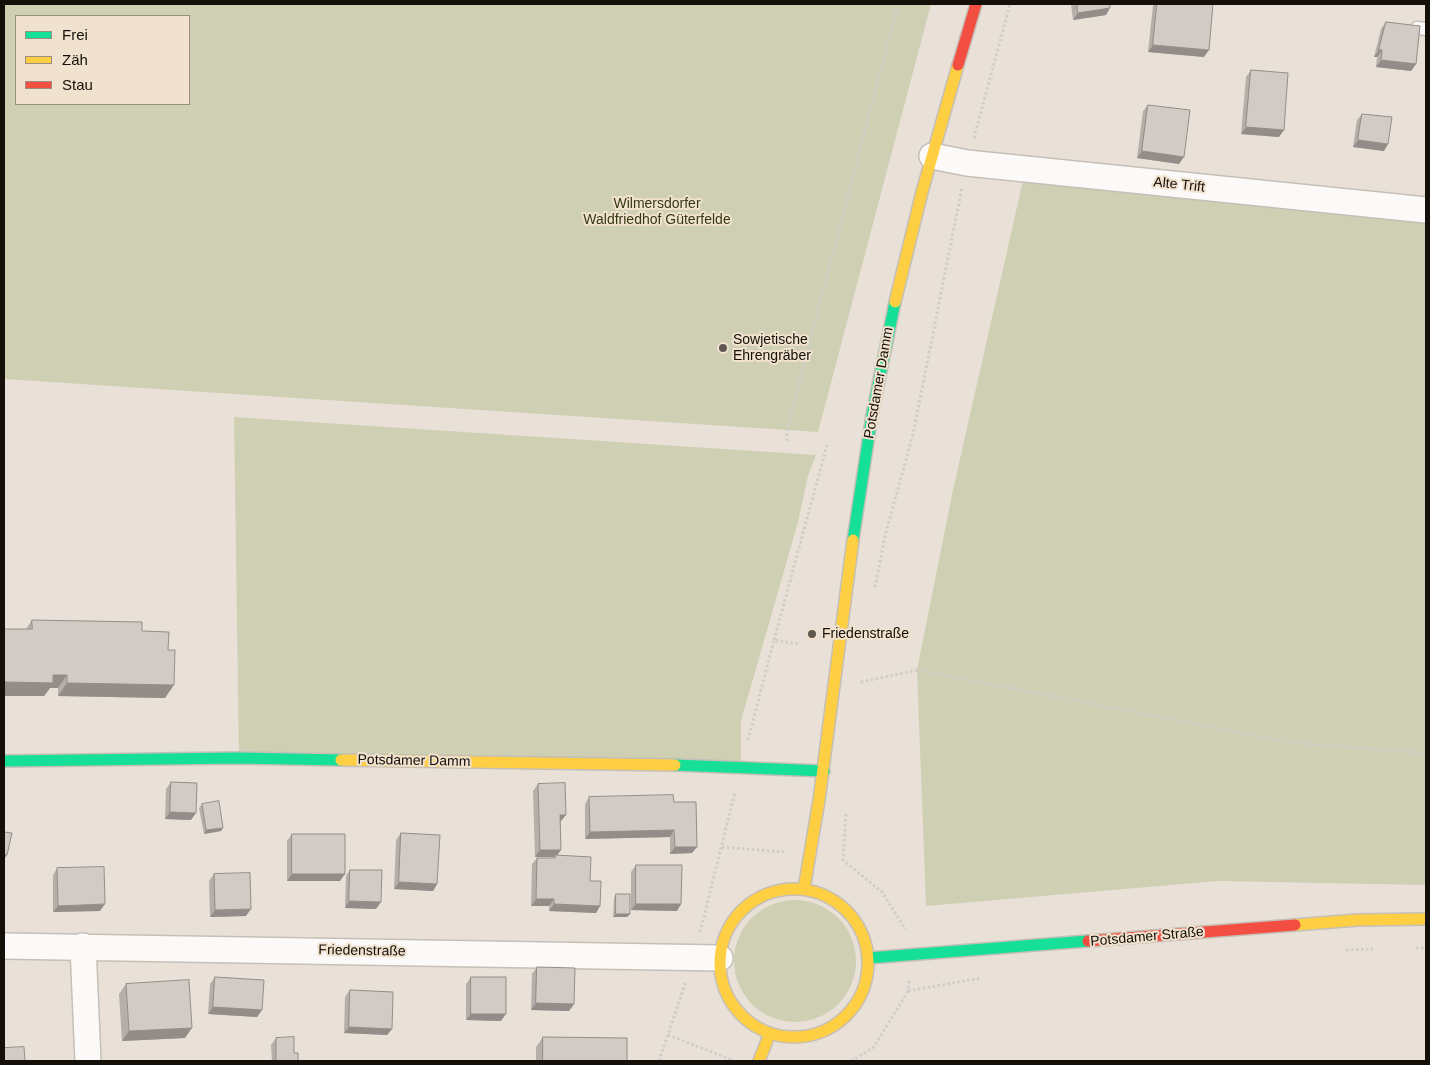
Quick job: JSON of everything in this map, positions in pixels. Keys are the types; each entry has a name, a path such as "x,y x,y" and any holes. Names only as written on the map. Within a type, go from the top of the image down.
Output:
{"street":[{"name":"Potsdamer Damm","path":"804,889 824,770 838,650 878,382 893,310 932,156 976,4"},
{"name":"Alte Trift","path":"932,156 967,163 1426,210"},
{"name":"Potsdamer Damm","path":"4,761 239,758 741,766 824,770"},
{"path":"804,889 824,895 846,910 855,920 864,938 868,958 866,982 855,1004 839,1022 818,1033 794,1037 770,1033 749,1022 732,1004 722,982 720,958 726,934 738,914 757,899 780,890 804,889"},
{"name":"Potsdamer Straße","path":"868,958 1357,920 1426,918"},
{"name":"Friedenstraße","path":"4,946 720,958"},
{"path":"83,946 88,1061"},
{"path":"759,1061 770,1033"}],"path":[{"path":"787,441 787,430 898,4"},
{"path":"874,594 885,536 913,434 967,163 1010,4"},
{"path":"722,847 741,766 827,445"},
{"path":"774,640 800,644"},
{"path":"860,673 858,682 917,670 1294,743 1426,754"},
{"path":"846,805 843,860 882,892 907,931 912,956 908,991 904,999 873,1048 852,1061"},
{"path":"668,1035 735,1061"}],"green space":[{"name":"Wilmersdorfer Waldfriedhof Güterfelde","path":"4,4 931,4 818,432 4,379"},
{"path":"1024,176 1426,212 1426,885 1218,881 926,906 917,670 953,490"},
{"path":"234,417 816,455 808,476 798,522 741,721 741,766 239,758"},
{"path":"795,900 818,904 838,918 852,938 856,961 852,984 838,1004 818,1018 795,1022 772,1018 752,1004 738,984 734,961 738,938 752,918 772,904"}],"building":[{"path":"1077,4 1110,4 1110,8 1078,13"},
{"path":"1157,4 1213,4 1209,50 1153,45"},
{"path":"1386,22 1420,26 1416,64 1381,60 1382,50 1379,50"},
{"path":"1251,70 1288,73 1284,130 1246,127"},
{"path":"1148,105 1190,110 1184,157 1142,151"},
{"path":"1362,114 1392,117 1388,144 1358,140"},
{"path":"32,620 142,622 142,631 169,632 168,650 175,650 174,685 67,683 67,675 53,675 53,683 4,682 4,629 32,629"},
{"path":"171,782 197,783 196,813 170,812"},
{"path":"565,783 566,815 560,815 561,850 540,850 538,784"},
{"path":"673,795 674,802 696,802 697,847 675,847 674,830 590,832 589,797"},
{"path":"219,801 223,828 206,830 202,804"},
{"path":"4,832 12,833 7,855 4,854"},
{"path":"401,833 440,835 437,884 399,882"},
{"path":"292,834 345,834 345,874 292,874"},
{"path":"555,855 591,857 590,881 601,881 600,906 554,904 554,899 536,899 537,858 555,858"},
{"path":"636,865 682,865 681,904 636,904"},
{"path":"104,867 105,904 58,906 57,868"},
{"path":"350,870 382,870 381,902 349,901"},
{"path":"250,873 251,909 215,910 214,874"},
{"path":"616,894 630,894 630,914 616,914"},
{"path":"537,967 575,968 574,1004 536,1003"},
{"path":"215,977 264,980 262,1010 213,1007"},
{"path":"471,977 506,977 506,1014 471,1014"},
{"path":"189,980 192,1028 129,1031 126,984"},
{"path":"350,990 393,992 392,1029 349,1027"},
{"path":"294,1037 294,1053 298,1053 298,1061 276,1061 276,1038"},
{"path":"543,1037 627,1038 627,1061 543,1061"},
{"path":"24,1047 25,1061 4,1061 4,1048"}],"traffic: fast":[{"path":"853,540 872,415 895,302"},
{"path":"4,761 239,758 341,760"},
{"path":"675,765 824,771"},
{"path":"868,958 1088,941"}],"traffic: slow":[{"path":"895,302 922,192 958,65"},
{"path":"804,889 819,800 853,540"},
{"path":"341,760 675,765"},
{"path":"794,889 822,895 846,911 862,935 868,963 862,991 846,1015 822,1031 794,1037 766,1031 742,1015 726,991 720,963 726,935 742,911 766,895 794,889"},
{"path":"1295,925 1357,920 1426,919"},
{"path":"759,1061 770,1033"}],"traffic: jam":[{"path":"958,65 976,4"},
{"path":"1088,941 1295,925"}],"place":[{"name":"Sowjetische Ehrengräber","path":"723,348"},
{"name":"Friedenstraße","path":"812,634"}]}
